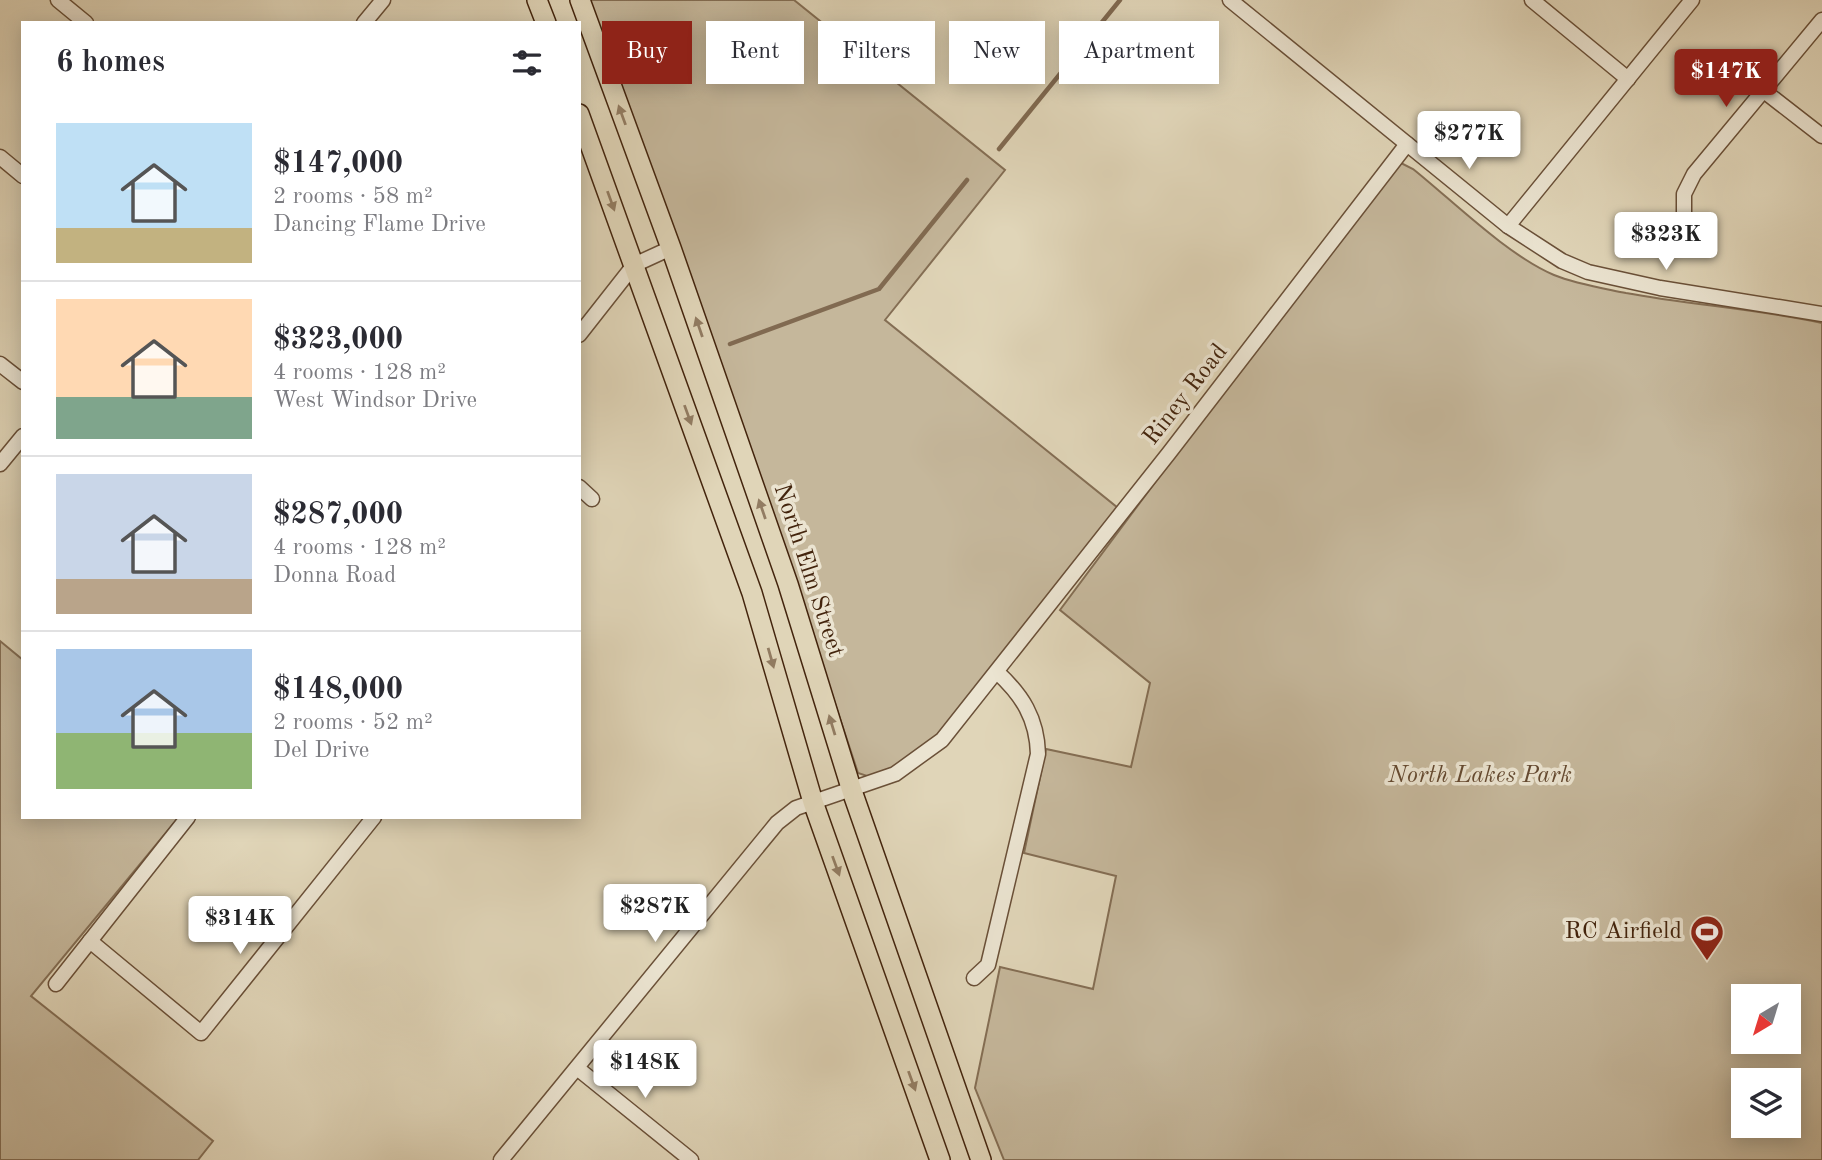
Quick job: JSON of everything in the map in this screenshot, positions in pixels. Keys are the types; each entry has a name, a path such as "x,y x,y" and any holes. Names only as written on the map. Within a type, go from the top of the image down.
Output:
{"main road":[{"path":"537,0 545,21"},
{"name":"North Elm Street","path":"580,0 671,248 788,584 852,791 981,1160"},
{"path":"581,119 752,593 813,802 940,1160"}],"street":[{"path":"58,0 84,21"},
{"path":"366,21 383,0"},
{"path":"1230,0 1508,226 1546,252 1588,272 1660,288 1822,314"},
{"path":"1532,0 1628,79"},
{"path":"1508,226 1692,0"},
{"path":"1684,216 1684,194 1694,174 1822,20"},
{"path":"1764,91 1822,136"},
{"name":"Riney Road","path":"500,1160 766,835 790,812 895,775 930,751 948,734 1292,296 1407,144"},
{"path":"0,157 21,174"},
{"path":"581,332 634,265 671,248"},
{"path":"0,364 21,380"},
{"path":"0,464 21,438"},
{"path":"581,489 592,499"},
{"path":"974,978 988,965 1038,754 1038,736 1031,715 1019,693 997,672"},
{"path":"56,984 186,819"},
{"path":"90,941 201,1033 372,819"},
{"path":"577,1068 691,1160"}],"green space":[{"path":"589,0 794,0 820,21 818,84 898,84 1005,170 885,320 1118,508 945,728 904,763 870,777 858,773 764,489 619,84 692,84 692,21 602,21 602,36"},
{"name":"North Lakes Park","path":"1395,160 1413,169 1518,255 1554,275 1626,293 1822,323 1822,1160 1004,1160 975,1088 1000,967 1093,989 1116,876 1024,853 1046,749 1131,767 1150,683 1060,610"},
{"path":"0,641 21,658 21,819 177,819 31,996 213,1141 198,1160 0,1160"}],"waterway":[{"path":"999,149 1120,0"},
{"path":"730,344 879,289 967,180"}],"place":[{"name":"RC Airfield","path":"1707,962"}]}
